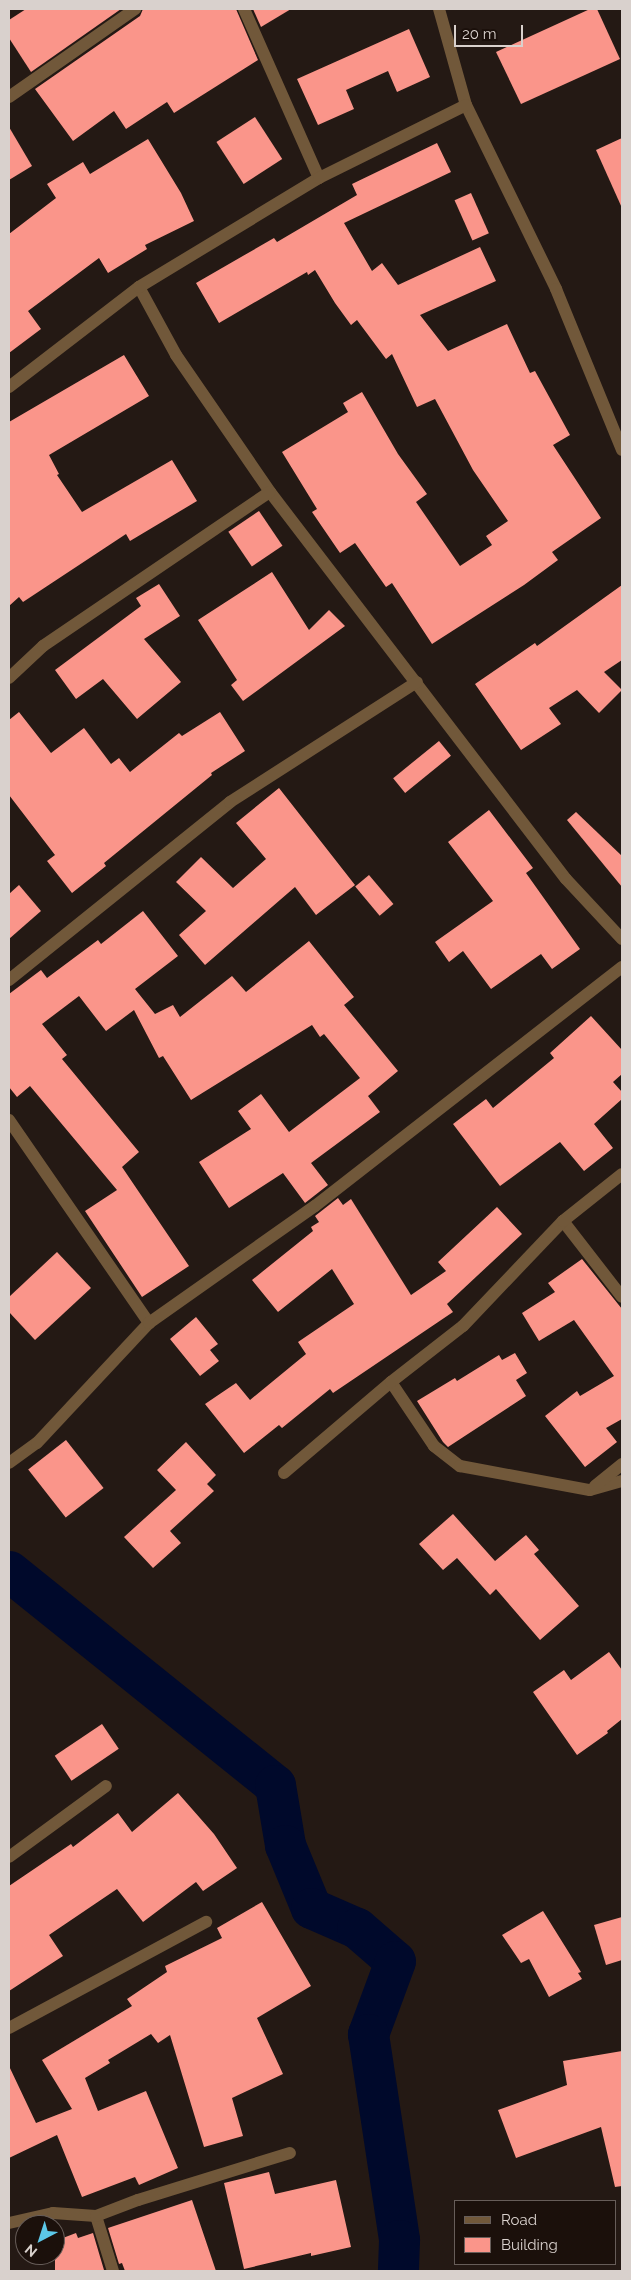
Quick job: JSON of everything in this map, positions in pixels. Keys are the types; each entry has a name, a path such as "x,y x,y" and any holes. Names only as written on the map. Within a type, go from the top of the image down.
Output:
{"street":[{"path":"9,98 135,9"},
{"path":"244,9 319,178"},
{"path":"439,9 466,106 556,290 622,450"},
{"path":"9,387 139,287 319,178 466,106"},
{"path":"139,287 176,355 270,492 566,879 622,939"},
{"path":"9,678 43,646 270,492"},
{"path":"9,980 230,802 417,682"},
{"path":"9,1463 37,1442 149,1323 315,1206 622,967"},
{"path":"9,1120 149,1323"},
{"path":"284,1473 391,1382 463,1326 563,1221 622,1174"},
{"path":"563,1221 622,1297"},
{"path":"391,1382 434,1446 460,1466 590,1490 622,1481"},
{"path":"590,1490 622,1464"},
{"path":"9,1857 106,1786"},
{"path":"9,2028 206,1922"},
{"path":"9,2223 53,2213 96,2216 138,2200 290,2153"},
{"path":"96,2216 113,2271"}],"building":[{"path":"26,9 121,9 31,72 9,38 9,20"},
{"path":"143,9 236,9 258,60 174,113 167,102 126,129 114,111 73,141 35,89 140,16"},
{"path":"253,9 291,9 261,27"},
{"path":"590,9 597,9 620,59 521,104 496,52"},
{"path":"409,29 430,77 397,92 388,71 346,90 354,109 318,125 297,79"},
{"path":"255,117 282,159 244,184 216,142"},
{"path":"9,127 32,166 9,180"},
{"path":"622,138 622,208 596,150"},
{"path":"148,139 181,193 194,221 145,245 147,249 108,273 99,258 28,311 41,329 9,353 9,234 56,198 47,184 83,162 90,174"},
{"path":"437,143 451,172 344,223 372,271 382,263 398,285 480,247 496,281 420,315 448,351 507,324 530,373 535,371 570,435 553,445 601,518 552,552 558,560 524,585 432,644 392,583 386,587 355,543 340,553 312,512 317,509 282,452 348,412 343,403 362,392 398,454 427,494 416,502 460,566 492,545 486,536 508,521 473,470 435,399 417,407 392,354 386,359 357,320 351,325 315,270 308,275 307,272 219,323 196,283 274,238 277,242 357,195 352,184"},
{"path":"471,193 489,233 472,241 455,200"},
{"path":"124,355 149,396 49,455 59,474 57,475 82,512 172,460 197,501 130,541 126,534 23,602 19,597 9,606 9,422"},
{"path":"259,511 282,546 252,567 228,532"},
{"path":"272,572 309,630 329,610 345,626 243,701 231,685 237,680 198,620"},
{"path":"159,584 180,616 144,639 181,682 137,719 103,679 76,699 55,670 141,606 136,598"},
{"path":"622,585 622,660 604,672 622,690 599,713 577,690 549,708 561,724 521,750 475,684 535,643 537,646"},
{"path":"19,712 51,753 84,728 111,764 119,758 130,772 179,733 182,736 220,712 245,751 211,773 212,775 104,863 106,866 72,893 47,861 55,855 9,795 9,720"},
{"path":"439,741 451,756 405,793 393,778"},
{"path":"279,788 355,885 316,915 295,887 205,965 179,935 206,911 176,882 201,857 233,888 266,859 236,823"},
{"path":"489,810 533,868 526,873 580,949 552,969 541,954 491,989 463,951 449,962 435,942 493,901 448,842"},
{"path":"576,812 622,856 622,887 567,820"},
{"path":"369,875 393,904 380,916 355,887"},
{"path":"19,885 41,911 9,939 9,894"},
{"path":"143,911 178,956 135,989 155,1014 173,1005 180,1017 232,976 246,992 309,941 354,997 344,1005 398,1071 368,1096 380,1112 311,1163 328,1185 305,1203 283,1173 229,1208 199,1162 251,1129 238,1111 261,1094 289,1132 360,1078 324,1034 320,1037 312,1025 191,1100 163,1056 159,1058 134,1010 106,1031 79,996 42,1024 67,1055 62,1059 139,1152 122,1167 189,1266 142,1297 85,1211 117,1190 30,1086 17,1097 9,1087 9,994 41,970 47,978 98,940 101,944"},
{"path":"591,1016 622,1050 622,1074 613,1082 622,1092 622,1099 594,1124 613,1148 584,1171 560,1142 500,1186 453,1124 486,1099 493,1108 554,1058 550,1053"},
{"path":"338,1198 343,1205 351,1199 411,1295 446,1271 438,1262 497,1207 522,1234 447,1304 453,1312 333,1393 330,1389 282,1428 279,1425 244,1453 205,1404 236,1383 250,1400 306,1354 298,1342 354,1304 332,1269 278,1312 252,1280 313,1231 311,1227 319,1222 315,1216"},
{"path":"57,1252 91,1288 35,1340 9,1312 9,1297"},
{"path":"582,1259 622,1309 622,1419 606,1428 617,1442 585,1467 545,1416 577,1391 580,1396 614,1376 574,1320 539,1341 522,1313 555,1292 548,1283"},
{"path":"196,1317 218,1344 210,1350 219,1361 200,1376 170,1339"},
{"path":"515,1353 527,1373 516,1380 526,1396 448,1447 417,1401 455,1378 457,1381 499,1355 502,1360"},
{"path":"66,1440 104,1488 66,1518 28,1470"},
{"path":"186,1442 216,1475 207,1484 214,1491 170,1531 181,1543 153,1568 124,1537 176,1490 157,1470"},
{"path":"453,1514 495,1561 526,1535 539,1550 534,1554 579,1606 540,1640 496,1589 490,1595 457,1558 443,1570 419,1544"},
{"path":"609,1652 622,1670 622,1719 607,1731 608,1733 577,1755 533,1692 564,1670 571,1680"},
{"path":"102,1724 119,1749 72,1781 55,1756"},
{"path":"178,1793 214,1834 237,1868 203,1891 196,1882 143,1922 117,1889 49,1935 63,1956 9,1991 9,1886 71,1844 73,1847 118,1813 132,1832"},
{"path":"262,1902 311,1986 257,2018 283,2074 232,2098 243,2136 204,2147 170,2035 158,2043 151,2034 108,2060 110,2063 85,2078 98,2111 146,2091 178,2168 139,2185 135,2177 82,2197 57,2135 9,2158 9,2066 36,2123 72,2109 42,2060 132,2006 127,1999 167,1972 165,1966 222,1938 217,1928"},
{"path":"543,1911 581,1972 578,1973 582,1979 549,1997 529,1959 521,1963 502,1935"},
{"path":"622,1917 622,1960 606,1965 594,1925"},
{"path":"622,2051 622,2186 615,2187 601,2127 516,2158 498,2110 567,2085 563,2061"},
{"path":"269,2172 275,2194 336,2180 351,2247 311,2256 311,2253 244,2269 224,2183"},
{"path":"192,2200 216,2271 125,2271 122,2263 119,2264 108,2228"},
{"path":"76,2233 78,2238 93,2233 104,2270 55,2271 55,2265 65,2265 65,2237"}],"waterway":[{"path":"9,1571 275,1785 285,1845 311,1908 357,1928 395,1961 368,2034 399,2240 398,2271"}]}
